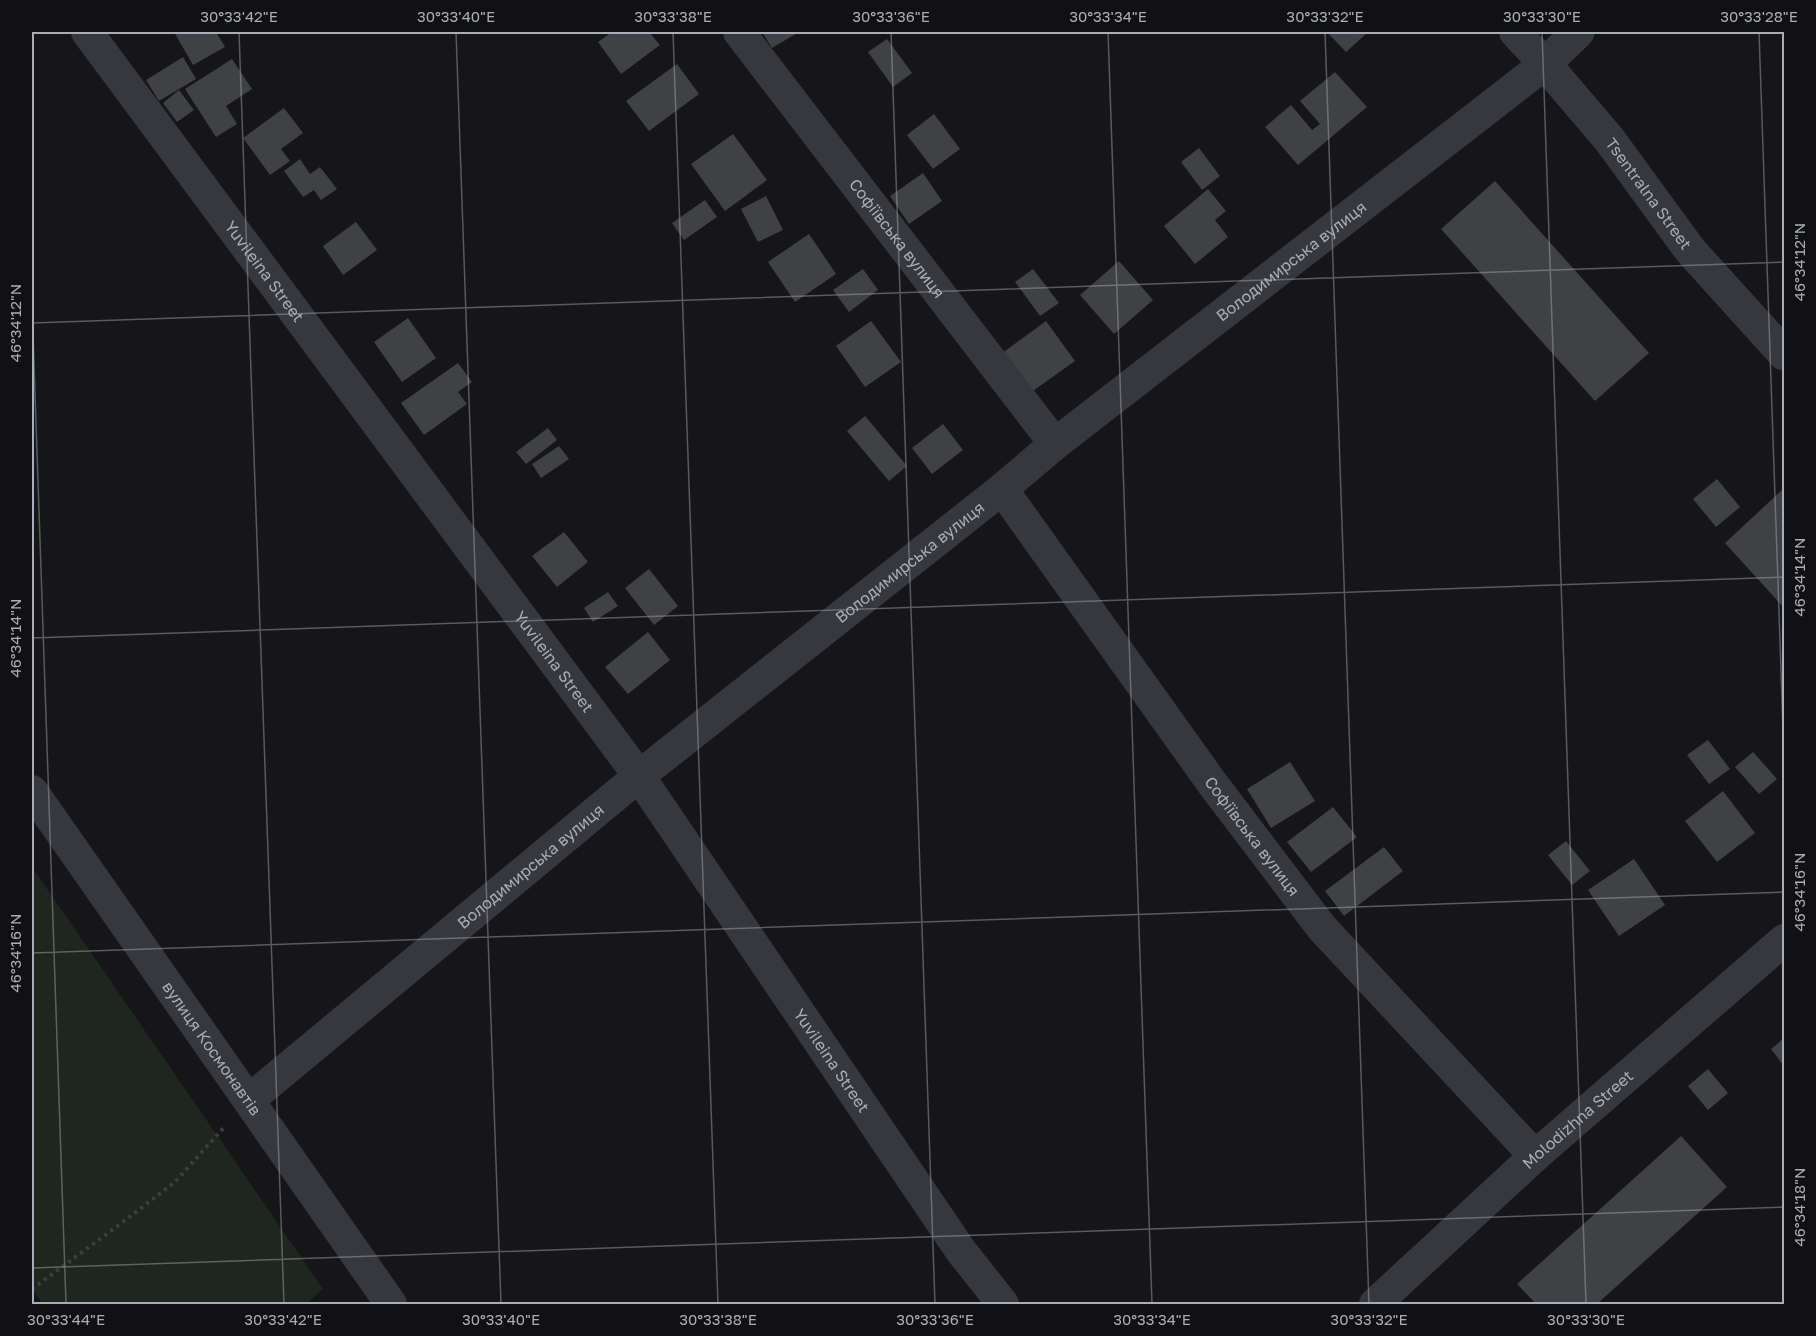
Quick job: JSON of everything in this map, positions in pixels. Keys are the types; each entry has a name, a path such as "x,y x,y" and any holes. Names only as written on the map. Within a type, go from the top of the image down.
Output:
{"street":[{"name":"Yuvileina Street","path":"87,32 639,776 961,1251 1003,1305"},
{"name":"Софіївська вулиця","path":"739,32 1055,444"},
{"name":"Tsentralna Street","path":"1515,32 1609,139 1690,250 1785,354"},
{"name":"Володимирська вулиця","path":"249,1100 639,776 1002,489 1055,444 1545,64 1578,32"},
{"name":"Софіївська вулиця","path":"1002,489 1212,783 1323,928 1535,1156"},
{"name":"вулиця Космонавтів","path":"32,791 392,1305"},
{"name":"Molodizhna Street","path":"1375,1305 1535,1156 1785,940"}],"path":[{"path":"32,1289 175,1182 249,1100"}],"shaded area":[{"path":"32,867 323,1289 306,1304 43,1304 32,1289"}],"building":[{"path":"174,32 216,32 225,47 193,65"},
{"path":"612,32 649,32 660,45 621,74 598,42"},
{"path":"762,32 799,32 772,48"},
{"path":"1327,32 1366,32 1367,33 1346,52"},
{"path":"887,39 912,73 893,87 868,52"},
{"path":"183,57 196,79 159,101 146,80"},
{"path":"232,59 252,89 226,106 237,124 216,137 185,89"},
{"path":"677,64 699,94 649,131 626,101"},
{"path":"1335,72 1367,107 1298,165 1265,127 1291,105 1312,130 1320,124 1300,101"},
{"path":"179,90 194,110 177,122 163,103"},
{"path":"284,108 303,133 281,149 290,161 270,175 243,138"},
{"path":"934,114 960,149 933,169 907,135"},
{"path":"733,134 767,180 725,211 691,164"},
{"path":"1199,148 1220,176 1202,190 1181,162"},
{"path":"300,159 310,174 320,167 337,189 321,200 314,190 303,197 284,171"},
{"path":"923,173 942,201 909,224 890,196"},
{"path":"1495,181 1649,353 1595,401 1441,229"},
{"path":"1208,189 1226,211 1215,220 1228,237 1195,264 1164,226"},
{"path":"766,196 783,230 758,242 741,209"},
{"path":"705,200 717,217 684,240 672,223"},
{"path":"356,222 377,250 343,275 323,246"},
{"path":"809,234 836,274 795,302 768,262"},
{"path":"1119,261 1153,300 1114,334 1080,295"},
{"path":"863,269 878,290 849,312 833,290"},
{"path":"1033,269 1059,303 1040,316 1015,282"},
{"path":"408,318 436,358 402,382 374,342"},
{"path":"871,321 901,362 865,387 836,346"},
{"path":"1046,321 1075,361 1030,393 1001,354"},
{"path":"458,363 472,382 458,392 467,404 424,435 401,403"},
{"path":"865,416 907,466 889,481 847,431"},
{"path":"943,424 963,450 932,474 912,448"},
{"path":"548,428 557,440 526,464 516,452"},
{"path":"559,446 569,459 541,478 532,464"},
{"path":"1717,479 1740,507 1716,527 1693,499"},
{"path":"1782,490 1784,493 1784,608 1725,543"},
{"path":"564,532 588,562 557,587 532,556"},
{"path":"649,569 678,606 654,625 625,588"},
{"path":"608,592 618,606 593,622 584,608"},
{"path":"648,632 670,660 628,694 605,667"},
{"path":"1708,740 1730,769 1709,784 1687,755"},
{"path":"1753,752 1777,779 1759,794 1735,767"},
{"path":"1290,762 1315,801 1271,828 1247,789"},
{"path":"1723,791 1755,833 1717,862 1685,821"},
{"path":"1333,807 1357,837 1311,872 1287,842"},
{"path":"1566,841 1590,871 1572,885 1548,855"},
{"path":"1384,847 1403,871 1344,916 1325,891"},
{"path":"1634,859 1665,905 1619,936 1588,890"},
{"path":"1784,1038 1784,1066 1771,1049"},
{"path":"1708,1069 1728,1093 1708,1110 1688,1086"},
{"path":"1681,1136 1727,1187 1597,1304 1536,1304 1517,1284"}]}
